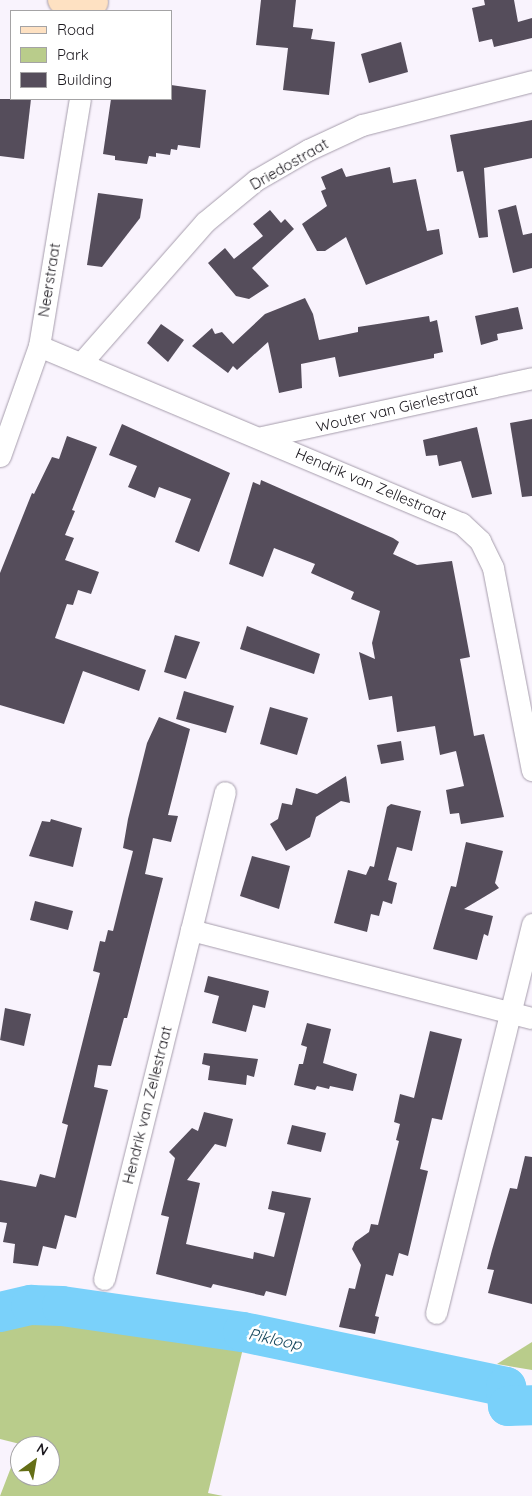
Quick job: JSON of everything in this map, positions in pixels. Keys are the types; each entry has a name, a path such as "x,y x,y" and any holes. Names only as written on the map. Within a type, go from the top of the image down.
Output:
{"street":[{"path":"62,0 94,4"},
{"name":"Driedostraat","path":"82,362 205,222 256,180 308,150 362,125 532,81"},
{"name":"Neerstraat","path":"0,456 38,346 80,100"},
{"name":"Hendrik van Zellestraat","path":"38,346 82,362 262,437 460,523 480,540 493,568 525,693 532,770"},
{"name":"Wouter van Gierlestraat","path":"262,437 532,378"},
{"name":"Hendrik van Zellestraat","path":"104,1279 225,792"},
{"path":"436,1313 532,924"},
{"path":"191,930 532,1018"}],"green space":[{"path":"31,1305 62,1306 246,1336 208,1493 223,1496 0,1496 10,1470 10,1486 60,1486 60,1436 10,1436 10,1442 0,1439 0,1312"},
{"path":"532,1342 532,1370 497,1364"}],"building":[{"path":"261,0 296,0 293,27 313,29 311,39 335,42 329,95 283,90 288,48 256,45"},
{"path":"484,0 514,0 518,22 532,18 532,38 494,47 492,39 479,42 472,8 485,5"},
{"path":"401,42 408,72 369,83 361,54"},
{"path":"172,85 206,90 200,148 178,145 177,150 171,149 170,155 156,153 156,157 149,156 147,164 115,160 115,156 103,154 111,100 172,100"},
{"path":"0,99 31,100 24,159 0,156"},
{"path":"532,120 532,158 484,168 488,237 479,238 463,171 457,172 450,135"},
{"path":"390,167 393,183 416,179 427,231 439,229 443,254 366,285 346,237 325,251 317,251 302,224 327,206 321,191 326,189 321,177 342,168 346,177"},
{"path":"98,193 143,199 140,218 102,267 87,265"},
{"path":"516,205 523,235 532,233 532,268 513,273 498,210"},
{"path":"270,210 281,223 285,219 294,229 252,268 269,286 249,299 236,296 208,263 225,248 234,259 263,236 253,224"},
{"path":"305,298 313,314 319,340 358,332 358,327 429,316 430,322 437,320 443,352 434,354 434,358 339,377 335,357 301,364 302,388 279,393 268,342 237,370 233,366 228,373 192,346 212,328 215,334 222,332 233,344 265,314"},
{"path":"518,307 523,329 497,334 498,340 481,345 475,316"},
{"path":"161,324 184,340 168,362 147,343"},
{"path":"532,419 532,496 522,497 510,423"},
{"path":"122,424 230,473 199,552 175,542 191,499 159,487 155,498 128,487 137,466 109,455"},
{"path":"477,427 492,494 472,498 461,461 439,466 437,455 426,456 423,440"},
{"path":"67,436 97,447 72,510 75,511 65,535 74,538 65,560 99,572 91,594 78,590 73,605 67,604 55,638 146,670 139,691 83,671 64,724 0,705 0,573 32,493 34,494 52,457 59,459"},
{"path":"261,480 393,538 399,542 393,554 417,565 452,561 470,657 460,659 474,736 484,734 504,817 461,824 459,813 450,814 446,790 464,786 456,751 440,755 435,726 397,732 392,696 369,700 359,652 375,659 372,643 380,611 351,599 354,592 311,573 315,564 274,548 263,577 229,564 253,482 260,485"},
{"path":"247,626 320,654 314,674 240,649"},
{"path":"175,635 200,642 186,679 164,672"},
{"path":"184,691 234,706 226,733 176,719"},
{"path":"270,707 308,718 297,755 260,744"},
{"path":"159,717 190,729 168,815 178,816 171,842 153,838 145,874 163,878 127,1018 124,1018 111,1066 98,1065 94,1087 108,1090 76,1218 65,1215 56,1249 43,1246 38,1266 13,1263 15,1244 3,1242 7,1223 0,1222 0,1180 36,1187 40,1174 55,1178 68,1125 62,1123 100,973 93,971 100,941 105,942 108,930 113,931 133,851 123,848 128,819 147,743"},
{"path":"401,741 404,760 381,764 377,745"},
{"path":"346,776 350,803 341,801 316,817 310,837 286,851 270,824 278,819 282,803 292,805 296,788 317,794"},
{"path":"391,804 421,811 412,851 397,847 388,880 397,883 392,904 383,901 379,916 371,914 367,932 334,923 348,870 366,875 370,866 374,867 387,807"},
{"path":"51,819 82,828 73,867 29,856 42,821 50,822"},
{"path":"466,842 503,851 495,883 499,888 464,909 493,916 488,936 484,934 477,960 433,949 451,886 456,887"},
{"path":"252,856 290,866 279,909 240,896"},
{"path":"35,901 73,911 68,930 30,920"},
{"path":"208,976 269,991 265,1008 253,1005 246,1032 212,1023 219,996 204,992"},
{"path":"5,1008 31,1014 24,1046 0,1040"},
{"path":"307,1023 331,1029 323,1063 357,1074 353,1091 330,1086 329,1089 317,1086 315,1090 294,1085 299,1064 303,1064 307,1047 301,1045"},
{"path":"430,1031 462,1039 442,1120 432,1118 420,1169 428,1171 408,1256 399,1253 393,1276 386,1274 375,1316 379,1317 375,1334 339,1327 349,1288 355,1289 361,1265 352,1249 355,1242 369,1232 371,1224 378,1225 399,1141 396,1140 400,1124 394,1122 400,1094 414,1098"},
{"path":"204,1053 258,1059 254,1077 247,1075 246,1085 208,1080 210,1066 202,1064"},
{"path":"204,1112 233,1119 226,1147 215,1144 187,1180 200,1183 186,1244 253,1259 254,1252 274,1257 285,1213 268,1209 272,1191 311,1198 286,1296 266,1291 264,1296 213,1284 211,1288 156,1274 169,1217 161,1215 175,1158 169,1152 192,1128 198,1131"},
{"path":"292,1125 326,1133 321,1152 287,1144"},
{"path":"525,1156 532,1157 532,1304 488,1293 494,1270 487,1269 492,1250 510,1188 517,1189"}],"waterway":[{"name":"Pikloop","path":"0,1312 31,1305 62,1306 243,1332 506,1387 508,1406 532,1405"}]}
